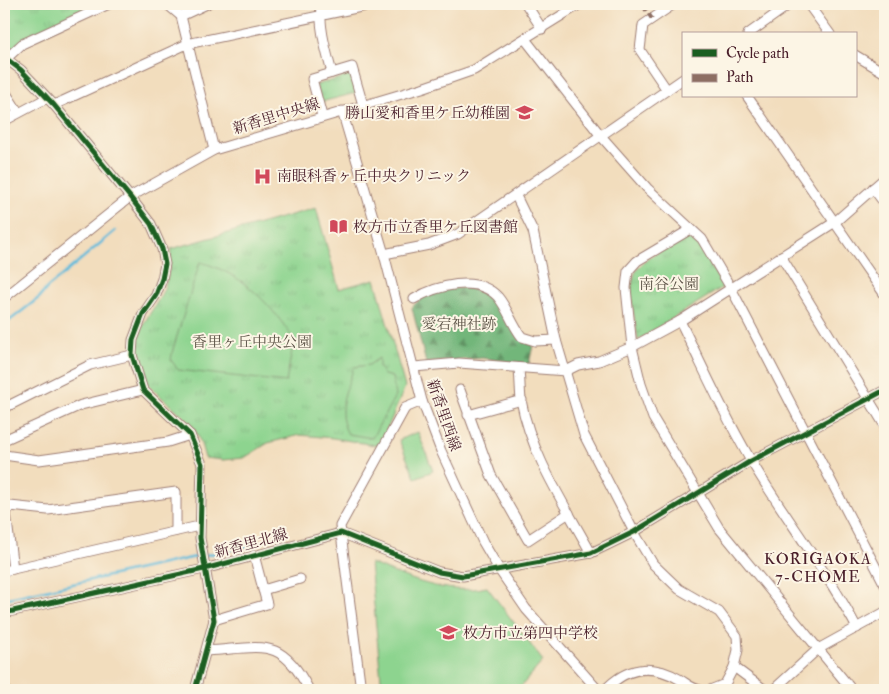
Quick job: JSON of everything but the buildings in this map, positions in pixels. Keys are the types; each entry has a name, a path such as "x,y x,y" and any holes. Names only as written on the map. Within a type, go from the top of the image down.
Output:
{"street":[{"path":"109,4 22,44 5,58 54,105 151,224 162,248 165,264 156,295 143,314 133,340 132,354 143,390 190,435 202,464 199,526 203,566 214,620 195,690"},
{"path":"167,4 181,16 214,150"},
{"path":"181,16 207,4"},
{"path":"321,4 320,16 323,41 332,73"},
{"path":"54,105 187,44 375,4"},
{"path":"526,4 542,29"},
{"name":"新香里中央線","path":"4,298 130,197 214,150 474,70 580,4"},
{"path":"667,90 640,50 643,25 674,4"},
{"path":"751,32 790,4"},
{"path":"808,4 829,32"},
{"path":"525,39 601,136 647,188 702,239 732,290 885,585"},
{"path":"856,56 885,73"},
{"path":"322,116 312,79 352,67 363,105"},
{"path":"384,254 429,245 458,234 516,196 682,80"},
{"path":"4,90 18,112"},
{"path":"4,120 47,98"},
{"path":"748,98 885,294"},
{"name":"新香里西線","path":"342,111 384,254 422,401 444,459 483,542 500,571 526,609 598,690"},
{"path":"414,367 459,363 566,371 578,364 599,361 632,348 732,290 835,222 885,178"},
{"path":"873,188 885,204"},
{"path":"516,196 533,231 556,340 584,435 634,532 653,564 680,589 719,612 737,636 738,650 734,667 725,684 710,690"},
{"path":"691,229 636,261 628,271 626,288 632,348 653,418 719,528 852,690"},
{"path":"782,256 885,426"},
{"path":"414,299 435,288 449,285 466,284 481,288 498,298 522,337 535,341 556,340"},
{"path":"680,321 752,461 787,520 845,604 857,628"},
{"path":"4,408 90,365 132,354"},
{"path":"520,369 522,400 541,460 591,553"},
{"path":"4,440 81,405 143,390"},
{"path":"460,390 491,476 528,540 569,513"},
{"path":"341,533 439,572 463,576 500,571 591,553 634,532 752,461 885,390"},
{"path":"468,415 522,400"},
{"path":"361,690 340,526 405,408 422,401"},
{"path":"4,455 39,460 168,442 190,435"},
{"path":"176,531 176,492 48,510 10,506 6,513 8,570 199,526"},
{"name":"新香里北線","path":"4,612 254,555 341,533"},
{"path":"214,620 267,604 254,555"},
{"path":"263,590 300,579"},
{"path":"773,690 818,649 885,612"},
{"path":"207,651 264,648 276,651 291,660 298,668 309,690"},
{"path":"734,667 765,690"},
{"path":"605,690 615,679 638,668 658,670 700,690"},
{"path":"4,681 5,690"}],"green space":[{"path":"4,4 101,4 6,54 4,53"},
{"path":"352,75 356,93 321,102 316,85"},
{"name":"香里ヶ丘中央公園","path":"316,208 339,289 375,279 405,387 380,446 333,438 300,435 268,443 244,458 223,460 205,458 198,436 191,425 152,388 138,366 136,344 138,336 162,293 170,266 171,249"},
{"name":"南谷公園","path":"687,237 699,246 723,287 638,340 632,301 633,281 636,272 651,257"},
{"path":"200,262 215,267 242,282 276,314 294,340 286,382 178,370 171,360 173,349"},
{"name":"愛宕神社跡","path":"465,288 479,291 491,297 502,309 519,337 533,345 529,364 482,358 426,363 412,308 422,298 436,292"},
{"path":"379,358 379,367 384,375 392,377 395,396 372,438 348,434 344,426 342,409 345,393 354,367 369,365"},
{"path":"418,432 433,471 415,478 399,440"},
{"name":"枚方市立第四中学校","path":"370,563 427,584 457,589 487,587 543,661 518,690 382,690"}],"waterway":[{"path":"4,325 40,297 47,288 115,231"},
{"path":"206,555 258,544"},
{"path":"4,599 200,556"}],"marked path":[{"path":"642,4 652,19"}],"cycle path":[{"path":"4,57 21,70 54,105 130,197 151,224 162,249 165,264 162,279 156,295 143,314 133,340 132,355 143,390 190,435 202,464 200,538 214,620 195,690"},
{"path":"4,613 204,569 341,533 439,572 463,576 591,553 634,532 751,461 885,390"}],"place":[{"name":"勝山愛和香里ケ丘幼稚園","path":"524,113"},
{"name":"南眼科香ヶ丘中央クリニック","path":"263,176"},
{"name":"枚方市立香里ケ丘図書館","path":"339,227"},
{"name":"枚方市立第四中学校","path":"449,633"}],"district":[{"name":"KORIGAOKA 7-CHOME","path":"818,567"}]}
